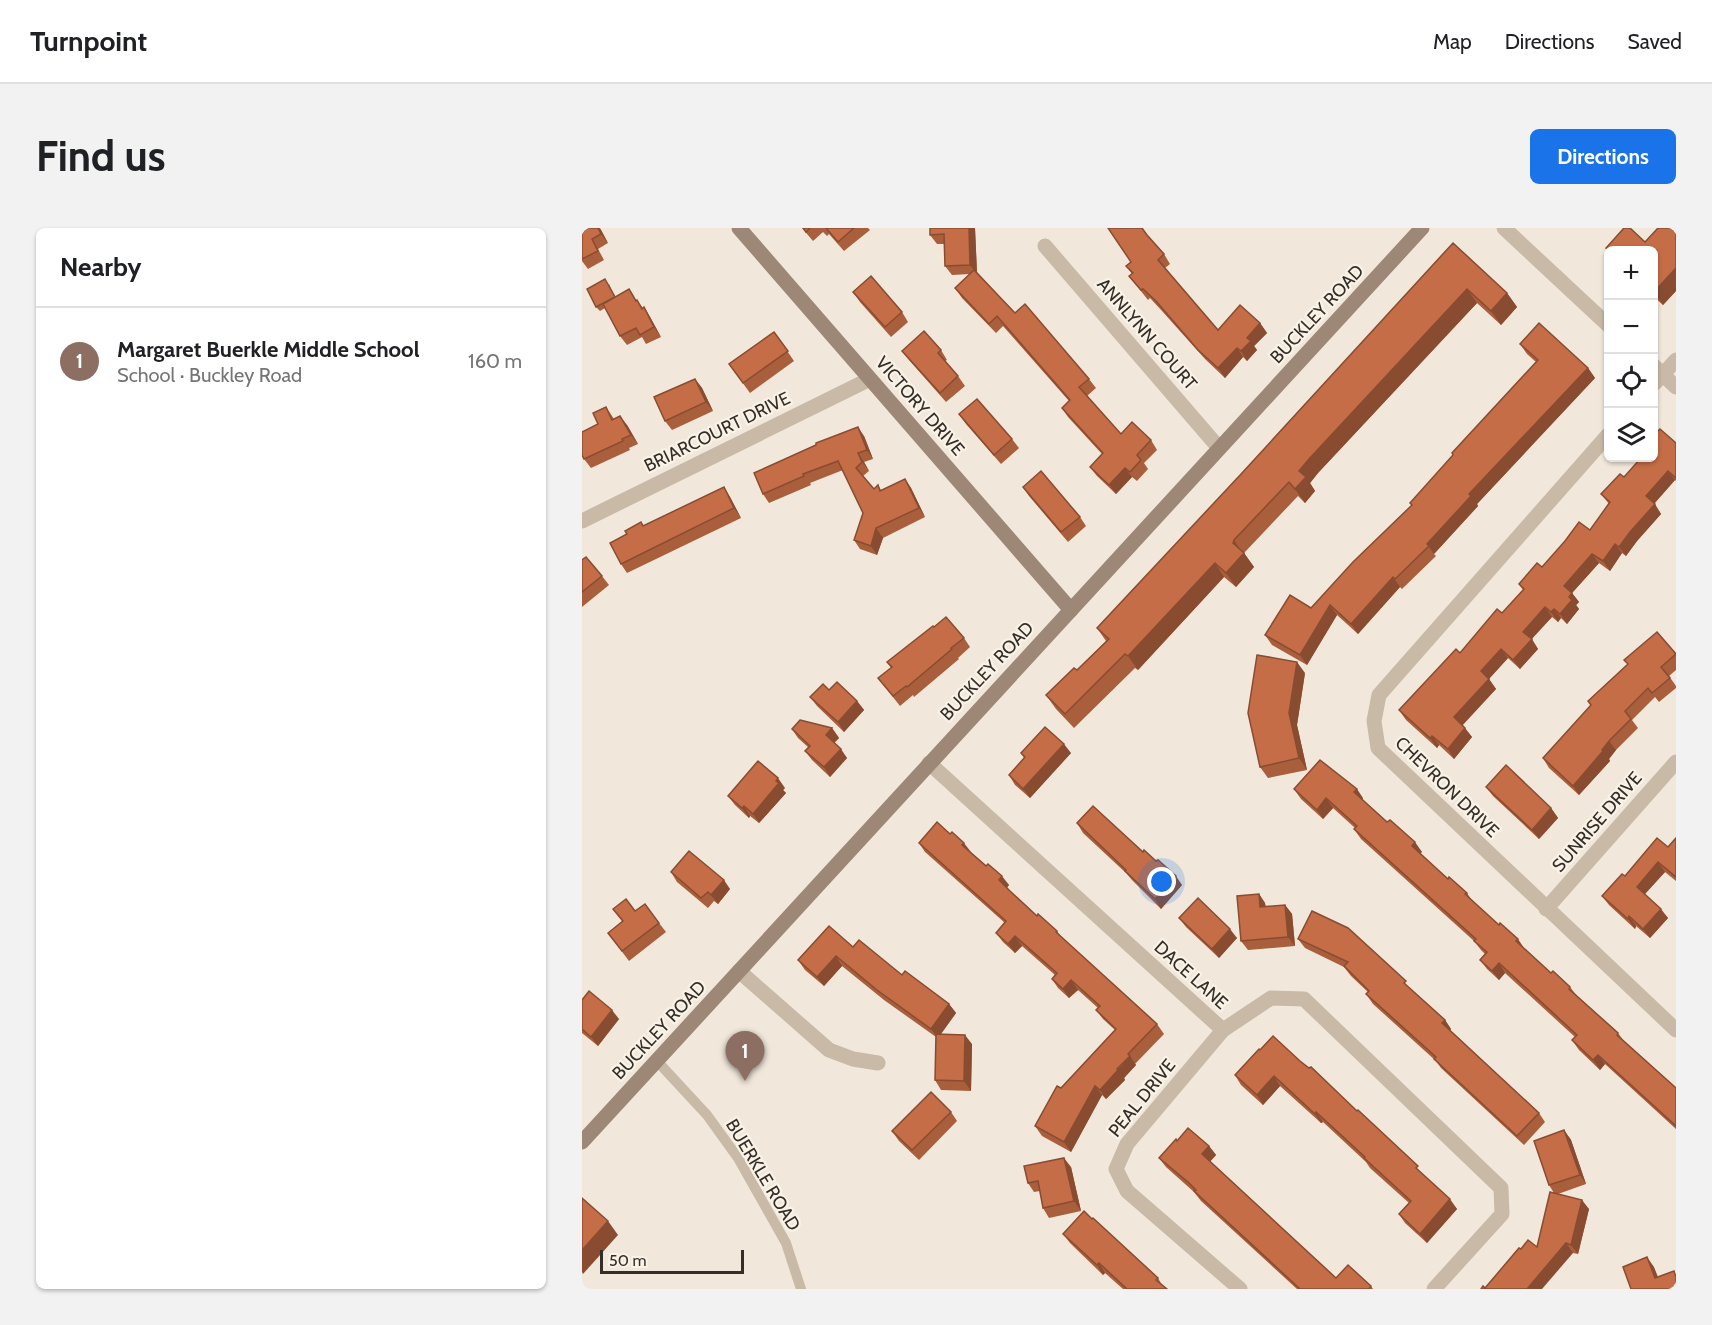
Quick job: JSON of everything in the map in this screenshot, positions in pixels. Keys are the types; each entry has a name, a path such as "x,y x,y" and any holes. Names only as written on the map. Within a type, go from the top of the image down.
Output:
{"street":[{"name":"VICTORY DRIVE","path":"740,228 1071,610"},
{"name":"BUCKLEY ROAD","path":"582,1142 1422,228"},
{"path":"1504,228 1604,321"},
{"name":"ANNLYNN COURT","path":"1045,246 1220,448"},
{"path":"1658,374 1676,360"},
{"path":"1658,376 1676,387"},
{"name":"BRIARCOURT DRIVE","path":"582,521 870,379"},
{"name":"CHEVRON DRIVE","path":"1604,440 1379,695 1374,722 1378,748 1676,1030"},
{"name":"SUNRISE DRIVE","path":"1546,909 1676,762"},
{"name":"DACE LANE","path":"929,763 1223,1030 1271,998 1304,999 1502,1188 1502,1214 1434,1289"},
{"path":"739,970 829,1050 853,1059 878,1063"},
{"name":"PEAL DRIVE","path":"1223,1030 1126,1144 1116,1169 1127,1191 1240,1289"}],"lane":[{"name":"BUERKLE ROAD","path":"657,1060 707,1115 738,1158 786,1243 801,1289"}],"building":[{"path":"582,228 598,228 601,234 592,239 598,251 582,259"},
{"path":"826,228 854,228 838,242"},
{"path":"930,228 969,228 970,265 945,266 944,234 930,235"},
{"path":"1108,228 1142,228 1164,254 1158,260 1218,330 1240,305 1260,323 1247,338 1251,341 1241,351 1237,348 1218,368 1198,350 1156,301 1143,289 1141,290 1129,276 1133,273 1126,266 1131,262"},
{"path":"1624,228 1630,228 1645,242 1658,228 1676,228 1676,268 1658,288 1658,246 1608,246"},
{"path":"1453,243 1507,293 1491,311 1467,289 1309,459 1299,471 1306,477 1295,489 1289,482 1234,540 1233,543 1244,553 1226,573 1215,563 1128,656 1125,654 1065,714 1046,695 1074,668 1077,670 1109,639 1097,628"},
{"path":"974,270 1015,313 1025,304 1089,379 1079,387 1121,434 1132,422 1151,440 1137,455 1141,460 1130,472 1125,468 1109,485 1090,467 1103,453 1062,408 1070,400 997,316 989,324 955,288"},
{"path":"871,276 902,312 885,327 853,292"},
{"path":"605,279 615,297 596,307 587,289"},
{"path":"629,289 642,309 644,307 654,327 640,335 636,328 620,336 603,304"},
{"path":"1539,323 1588,368 1469,494 1471,496 1427,544 1429,546 1395,579 1393,577 1351,624 1330,605 1300,655 1265,635 1290,595 1311,608 1353,562 1412,505 1410,503 1453,455 1452,453 1538,360 1520,344"},
{"path":"924,331 941,350 938,353 958,376 940,393 902,351"},
{"path":"774,332 788,351 743,383 729,364"},
{"path":"695,379 706,402 665,421 654,397"},
{"path":"977,399 1012,439 994,455 959,414"},
{"path":"606,407 612,420 620,416 631,435 584,459 582,432 598,424 593,413"},
{"path":"858,427 867,450 858,453 862,462 856,468 874,489 878,485 880,491 905,479 919,508 876,528 871,546 854,540 863,513 838,461 803,474 804,476 763,494 754,473 816,445 816,443"},
{"path":"1660,429 1676,443 1676,478 1668,471 1646,496 1655,504 1619,547 1615,544 1603,561 1592,554 1564,586 1572,593 1569,597 1572,600 1560,614 1554,609 1551,612 1545,607 1523,632 1532,639 1513,660 1501,649 1481,671 1489,679 1454,717 1465,728 1448,749 1432,736 1430,738 1399,710 1456,649 1460,653 1497,609 1502,613 1524,589 1519,584 1537,563 1542,567 1579,522 1590,530 1610,502 1601,494 1620,474 1624,477 1637,462 1658,462 1658,431"},
{"path":"1041,471 1080,517 1061,532 1023,487"},
{"path":"724,487 734,508 621,564 610,543 627,534 625,531 641,522 643,526"},
{"path":"586,557 602,576 582,592 582,560"},
{"path":"946,617 964,638 907,687 893,696 878,678 892,667 887,662"},
{"path":"1657,632 1676,654 1661,667 1670,678 1652,693 1648,688 1625,711 1631,719 1609,741 1573,786 1543,758 1591,705 1588,701 1628,664 1624,660"},
{"path":"1257,655 1297,662 1289,713 1299,758 1260,767 1248,713"},
{"path":"837,682 857,701 838,722 810,697 823,684 829,690"},
{"path":"800,720 832,728 826,735 841,749 824,767 805,751 810,746 792,729"},
{"path":"1045,727 1064,744 1023,789 1009,775 1025,757 1021,753"},
{"path":"1320,760 1357,789 1354,792 1387,822 1390,820 1415,842 1412,846 1467,893 1465,894 1499,925 1500,923 1518,939 1516,941 1551,973 1553,971 1570,987 1569,989 1618,1033 1617,1035 1676,1088 1676,1126 1598,1055 1593,1060 1572,1040 1577,1035 1499,963 1492,971 1480,960 1487,952 1474,941 1476,939 1354,829 1357,826 1326,798 1317,810 1294,789"},
{"path":"758,761 778,778 776,781 779,783 753,814 728,796"},
{"path":"1506,765 1551,808 1532,830 1486,787"},
{"path":"1093,806 1143,852 1144,850 1156,861 1158,860 1176,876 1155,899 1077,823"},
{"path":"937,822 950,834 952,832 964,843 962,845 986,866 988,864 1002,876 999,880 1010,891 1057,931 1157,1024 1128,1054 1130,1056 1100,1090 1095,1086 1064,1142 1035,1126 1057,1086 1061,1088 1116,1029 1096,1010 1100,1006 1071,980 1063,989 1052,979 1057,973 1015,936 1008,944 996,933 1006,921 919,843"},
{"path":"1657,838 1668,847 1676,838 1676,877 1658,862 1637,887 1661,909 1643,929 1602,896 1622,874 1625,876"},
{"path":"689,851 724,880 711,895 708,892 701,898 671,872"},
{"path":"1259,894 1260,907 1285,905 1288,937 1241,941 1237,896"},
{"path":"1198,898 1230,929 1212,949 1179,918"},
{"path":"626,899 635,911 645,904 659,923 622,951 608,933 623,921 613,909"},
{"path":"1312,911 1348,928 1445,1020 1442,1023 1539,1113 1517,1136 1434,1059 1436,1057 1366,994 1369,991 1344,966 1348,962 1298,939"},
{"path":"829,926 853,947 859,940 902,975 905,971 949,1004 931,1029 877,990 836,956 817,977 798,960"},
{"path":"589,991 612,1010 591,1037 582,1029 582,1000"},
{"path":"936,1034 965,1035 964,1081 935,1080"},
{"path":"1273,1036 1358,1110 1450,1199 1420,1234 1399,1214 1411,1201 1316,1112 1315,1114 1274,1076 1257,1095 1235,1075"},
{"path":"931,1092 951,1112 912,1150 892,1131"},
{"path":"1188,1128 1209,1146 1202,1154 1336,1278 1348,1265 1371,1286 1369,1289 1300,1289 1194,1191 1196,1190 1188,1182 1159,1158"},
{"path":"1564,1130 1580,1175 1549,1185 1534,1141"},
{"path":"1064,1158 1074,1201 1043,1208 1038,1181 1028,1183 1024,1166"},
{"path":"1550,1192 1582,1200 1571,1245 1566,1243 1527,1289 1481,1289 1483,1286 1485,1288 1528,1240 1537,1247"},
{"path":"582,1198 608,1221 582,1250"},
{"path":"1084,1211 1158,1278 1156,1280 1167,1289 1127,1289 1063,1234"},
{"path":"1647,1257 1655,1278 1674,1271 1676,1289 1631,1289 1623,1267"}],"place":[{"name":"Margaret Buerkle Middle School","path":"745,1081"}]}
